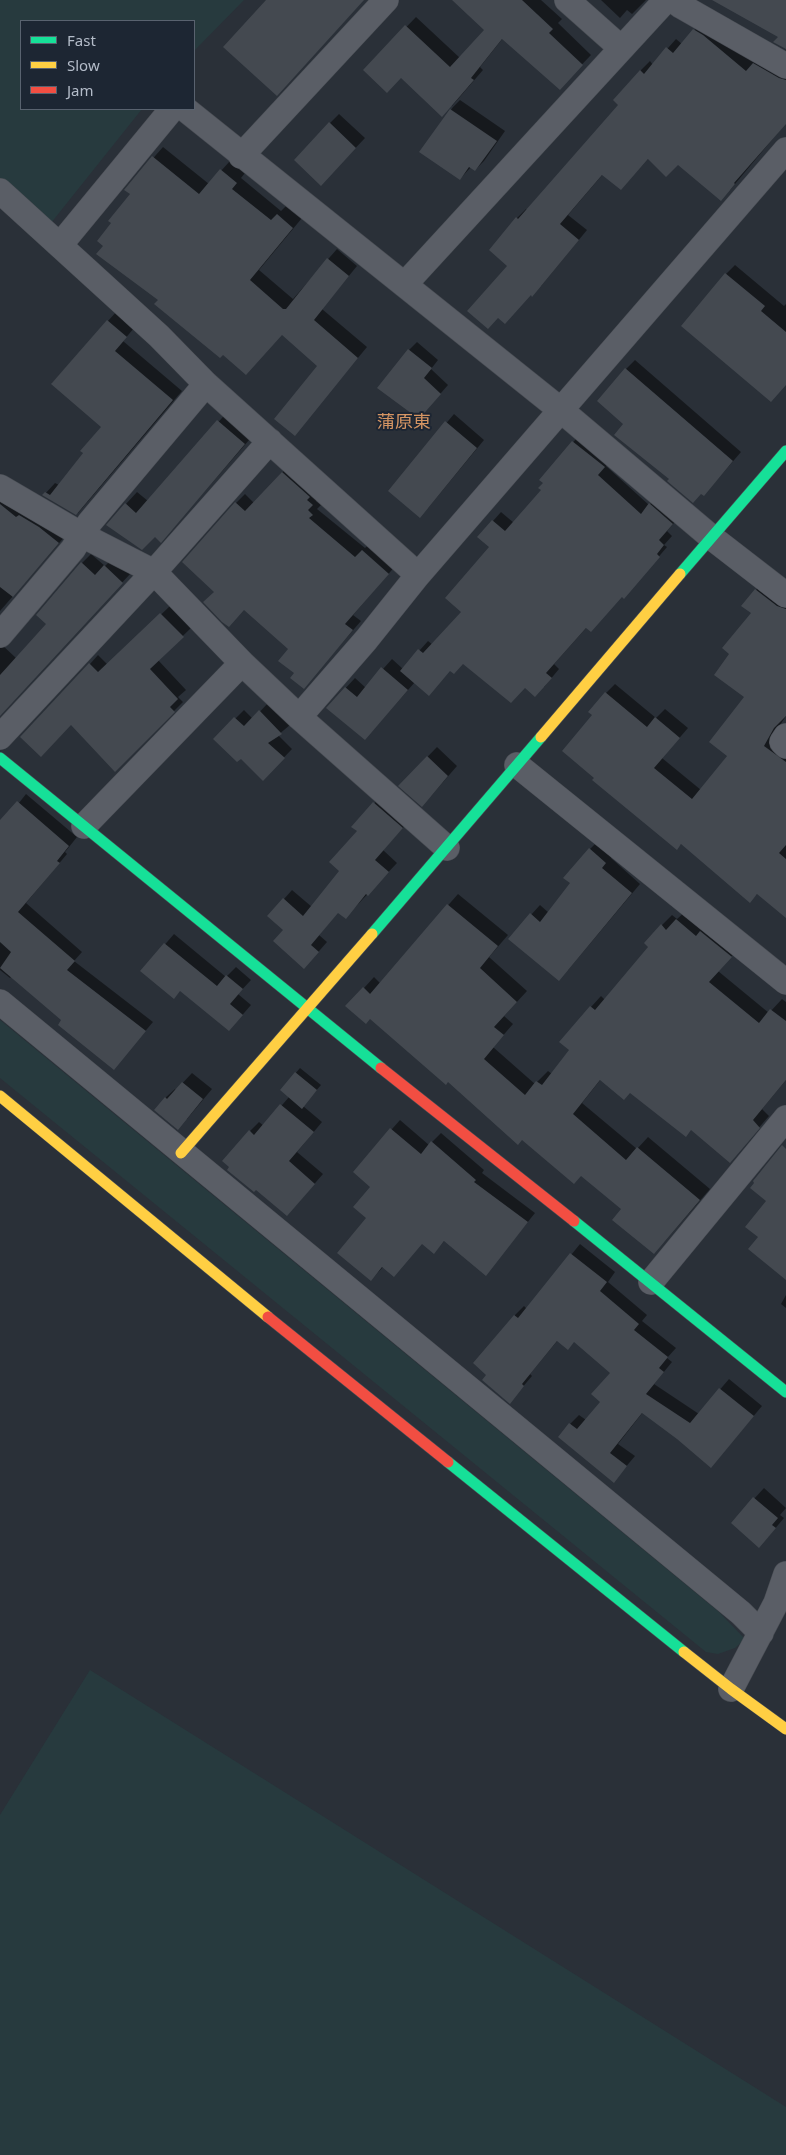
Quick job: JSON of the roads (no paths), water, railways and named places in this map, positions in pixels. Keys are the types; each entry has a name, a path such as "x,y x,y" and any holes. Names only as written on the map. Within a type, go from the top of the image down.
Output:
{"street":[{"path":"241,156 386,0"},
{"path":"568,0 621,48"},
{"path":"405,284 666,0"},
{"path":"673,0 680,6 786,66"},
{"path":"60,245 171,110"},
{"path":"186,110 241,156 405,284 562,411 711,537 786,594"},
{"path":"299,717 366,640 418,575 562,411 786,150"},
{"path":"0,191 158,336 206,384 418,575"},
{"path":"0,635 73,549 90,522 206,384"},
{"path":"0,737 154,572 270,441"},
{"path":"181,1153 447,848 711,537 786,452"},
{"path":"0,487 82,535 154,572 242,663 299,717 447,848"},
{"path":"84,826 242,663"},
{"path":"786,736 782,742 786,746"},
{"path":"0,758 307,1009 652,1282 786,1392"},
{"path":"517,765 786,982"},
{"path":"0,1002 710,1588 761,1633"},
{"path":"0,1096 210,1270 730,1688 786,1729"},
{"path":"652,1282 786,1118"},
{"path":"730,1688 776,1603 786,1574"}],"district":[{"name":"蒲原東","path":"404,423"}]}
